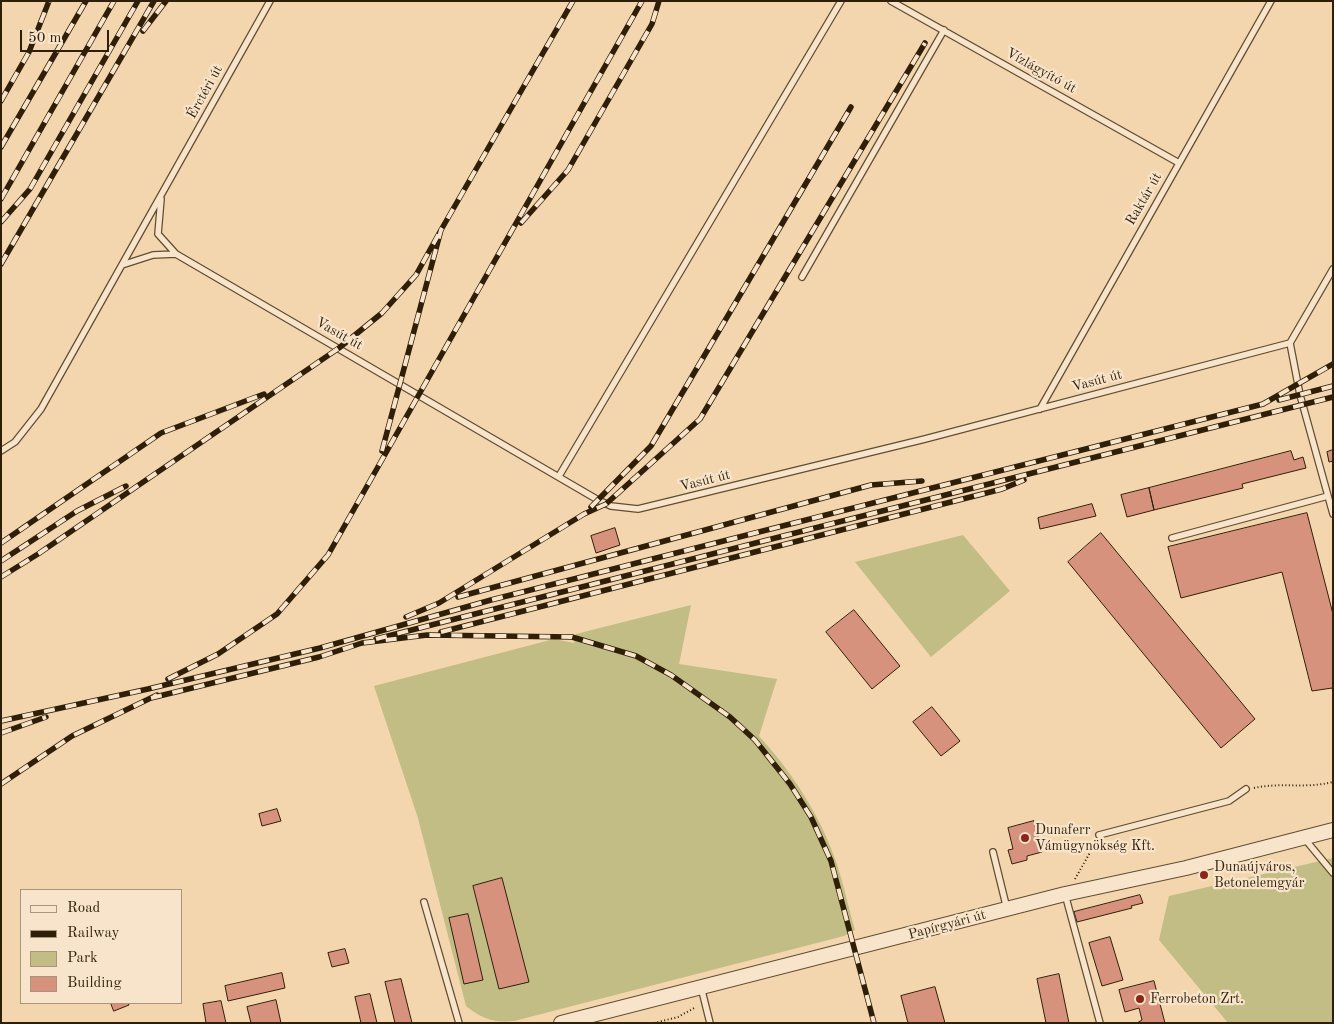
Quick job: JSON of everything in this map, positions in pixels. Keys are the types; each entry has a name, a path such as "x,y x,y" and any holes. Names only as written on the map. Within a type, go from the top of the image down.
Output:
{"street":[{"name":"Papírgyári út","path":"561,1023 1065,894 1186,868 1333,830"}],"lane":[{"name":"Érctéri út","path":"1,451 15,442 41,409 270,1"},
{"path":"559,476 842,1"},
{"name":"Vízlágyító út","path":"891,1 1179,163"},
{"name":"Raktár út","path":"1040,409 1271,1"},
{"path":"802,277 944,30"},
{"name":"Vasút út","path":"161,196 158,234 176,254 611,506 638,510 1040,409 1290,343"},
{"path":"122,265 153,255 176,254"},
{"path":"1333,269 1290,343 1300,395 1333,514"},
{"path":"1172,538 1328,496"},
{"path":"1099,835 1229,801 1246,789"},
{"path":"1304,837 1333,874"},
{"path":"993,852 1007,909"},
{"path":"1065,894 1100,1023"},
{"path":"424,902 459,1023"},
{"path":"701,987 710,1023"}],"path":[{"path":"1246,789 1275,784 1306,787 1333,782"},
{"path":"1074,882 1099,835"}],"green space":[{"path":"963,535 1010,591 931,657 855,562"},
{"path":"691,605 679,664 777,679 759,736 793,778 820,824 837,865 855,930 844,936 514,1021 494,1021 477,1014 466,1006 418,818 374,686 554,639 574,643 576,634"},
{"path":"1333,858 1333,1023 1228,1023 1159,940 1169,896"}],"building":[{"path":"1333,450 1333,461 1329,462 1327,452"},
{"path":"1291,451 1294,460 1303,457 1306,468 1242,484 1243,488 1154,510 1149,488"},
{"path":"1149,488 1154,510 1127,517 1121,495"},
{"path":"1092,504 1096,516 1040,529 1038,518"},
{"path":"1307,513 1333,614 1333,692 1332,688 1312,691 1282,572 1181,598 1168,547"},
{"path":"615,528 620,545 596,553 591,536"},
{"path":"1101,533 1255,719 1221,748 1068,562"},
{"path":"854,610 900,666 872,689 826,632"},
{"path":"932,707 960,741 941,756 913,722"},
{"path":"277,809 281,821 262,826 259,814"},
{"name":"Dunaferr Vámügynökség Kft.","path":"1034,821 1042,852 1027,856 1027,860 1012,864 1008,850 1013,849 1008,828"},
{"path":"502,878 529,982 499,989 473,886"},
{"path":"1140,895 1143,903 1131,906 1132,908 1077,922 1074,912"},
{"path":"468,914 483,980 464,984 449,918"},
{"path":"1110,937 1123,980 1102,986 1089,943"},
{"path":"345,949 349,963 332,967 328,953"},
{"path":"282,973 285,988 228,1001 225,986"},
{"path":"1059,974 1069,1023 1046,1023 1037,979"},
{"path":"401,979 412,1023 395,1023 385,982"},
{"name":"Ferrobeton Zrt.","path":"1154,981 1165,1023 1137,1023 1142,1020 1139,1008 1125,1012 1119,990"},
{"path":"935,987 945,1023 908,1023 901,996"},
{"path":"370,994 377,1023 361,1023 355,997"},
{"path":"276,1000 281,1023 251,1023 247,1007"},
{"path":"221,1001 226,1023 206,1023 203,1004"},
{"path":"111,1004 129,1005 114,1011"}],"railway":[{"path":"1,101 29,52 49,1"},
{"path":"1,147 86,1"},
{"path":"1,199 114,1"},
{"path":"1,222 30,189 138,1"},
{"path":"1,264 154,1"},
{"path":"143,31 166,1"},
{"path":"382,451 441,230 573,1"},
{"path":"168,679 218,654 277,614 328,555 642,1"},
{"path":"521,223 568,170 652,24 659,1"},
{"path":"406,617 439,603 584,514 606,504 700,419 925,43"},
{"path":"591,507 651,446 851,107"},
{"path":"1,577 38,554 339,348 382,313 416,275 441,230"},
{"path":"1,721 148,689 320,648 491,600 1263,404 1333,364"},
{"path":"1279,400 1333,386"},
{"path":"1,543 161,433 264,394"},
{"path":"376,639 1333,397"},
{"path":"441,632 1002,489 1024,480"},
{"path":"458,597 871,485 922,481"},
{"path":"1,561 77,511 126,486"},
{"path":"151,698 319,657 362,643 427,635 572,637 636,656 671,675 730,717 755,740 790,784 811,817 831,861 874,1023"},
{"path":"1,784 72,736 157,695"},
{"path":"1,733 46,717"}],"place":[{"name":"Dunaferr Vámügynökség Kft.","path":"1025,838"},
{"name":"Dunaújváros, Betonelemgyár","path":"1204,875"},
{"name":"Ferrobeton Zrt.","path":"1140,999"}]}
